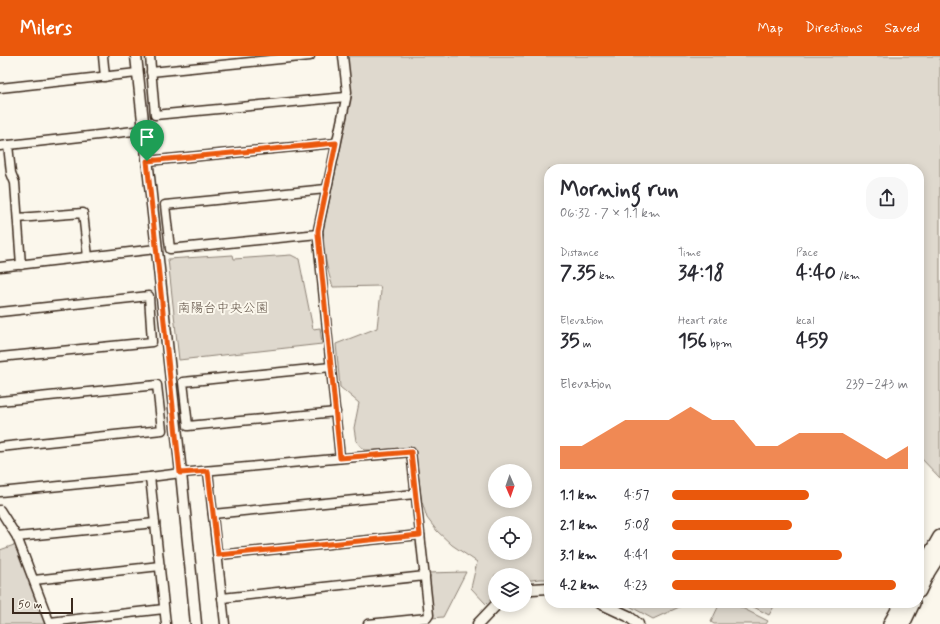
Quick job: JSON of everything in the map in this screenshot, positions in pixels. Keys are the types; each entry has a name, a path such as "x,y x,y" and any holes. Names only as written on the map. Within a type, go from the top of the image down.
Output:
{"main road":[{"path":"924,565 940,538"},
{"path":"924,580 940,553"},
{"path":"890,624 899,608"},
{"path":"903,624 911,608"}],"street":[{"path":"103,56 105,77"},
{"path":"136,56 196,624"},
{"path":"150,56 155,115 346,97"},
{"path":"151,72 310,56"},
{"path":"340,458 318,230 347,92 343,56"},
{"path":"0,88 138,72"},
{"path":"21,265 15,183 4,145 143,130"},
{"path":"147,161 336,143"},
{"path":"318,234 170,250 165,205 326,189"},
{"path":"18,218 83,213 88,257"},
{"path":"0,267 156,249"},
{"path":"0,312 149,296 152,342 0,358"},
{"path":"331,367 183,382 188,426 336,412"},
{"path":"0,401 157,385 162,430 0,447"},
{"path":"0,492 180,473 411,452 429,615 427,618 368,624"},
{"path":"208,471 225,624"},
{"path":"150,477 166,624"},
{"path":"213,514 415,494"},
{"path":"0,510 17,537 50,623 164,609"},
{"path":"17,537 155,523"},
{"path":"218,555 420,535"},
{"path":"34,580 160,566"},
{"path":"222,598 425,576"},
{"path":"532,589 544,588"},
{"path":"611,608 628,616 638,624"},
{"path":"478,624 489,612"}],"green space":[{"path":"347,56 940,56 940,478 924,461 924,164 544,164 544,579 532,580 532,568 488,568 488,602 486,604 471,588 477,562 452,545 437,531 427,518 422,502 415,450 364,450 356,441 354,428 359,403 340,387 336,344 377,328 381,291 380,286 333,287 324,246 323,232 351,97"},
{"name":"南陽台中央公園","path":"233,255 234,259 291,255 299,259 313,329 320,328 322,344 179,360 168,259"},
{"path":"17,544 48,624 0,624 0,550"},
{"path":"466,572 443,617 431,618 427,573"},
{"path":"633,608 677,608 653,619"},
{"path":"718,608 742,608 768,621 766,624 714,624 711,622"},
{"path":"756,608 773,608 769,615"}],"route":[{"path":"336,143 318,230 318,240 340,458 411,452 420,535 218,555 208,471 180,473 147,161 336,143"}]}
